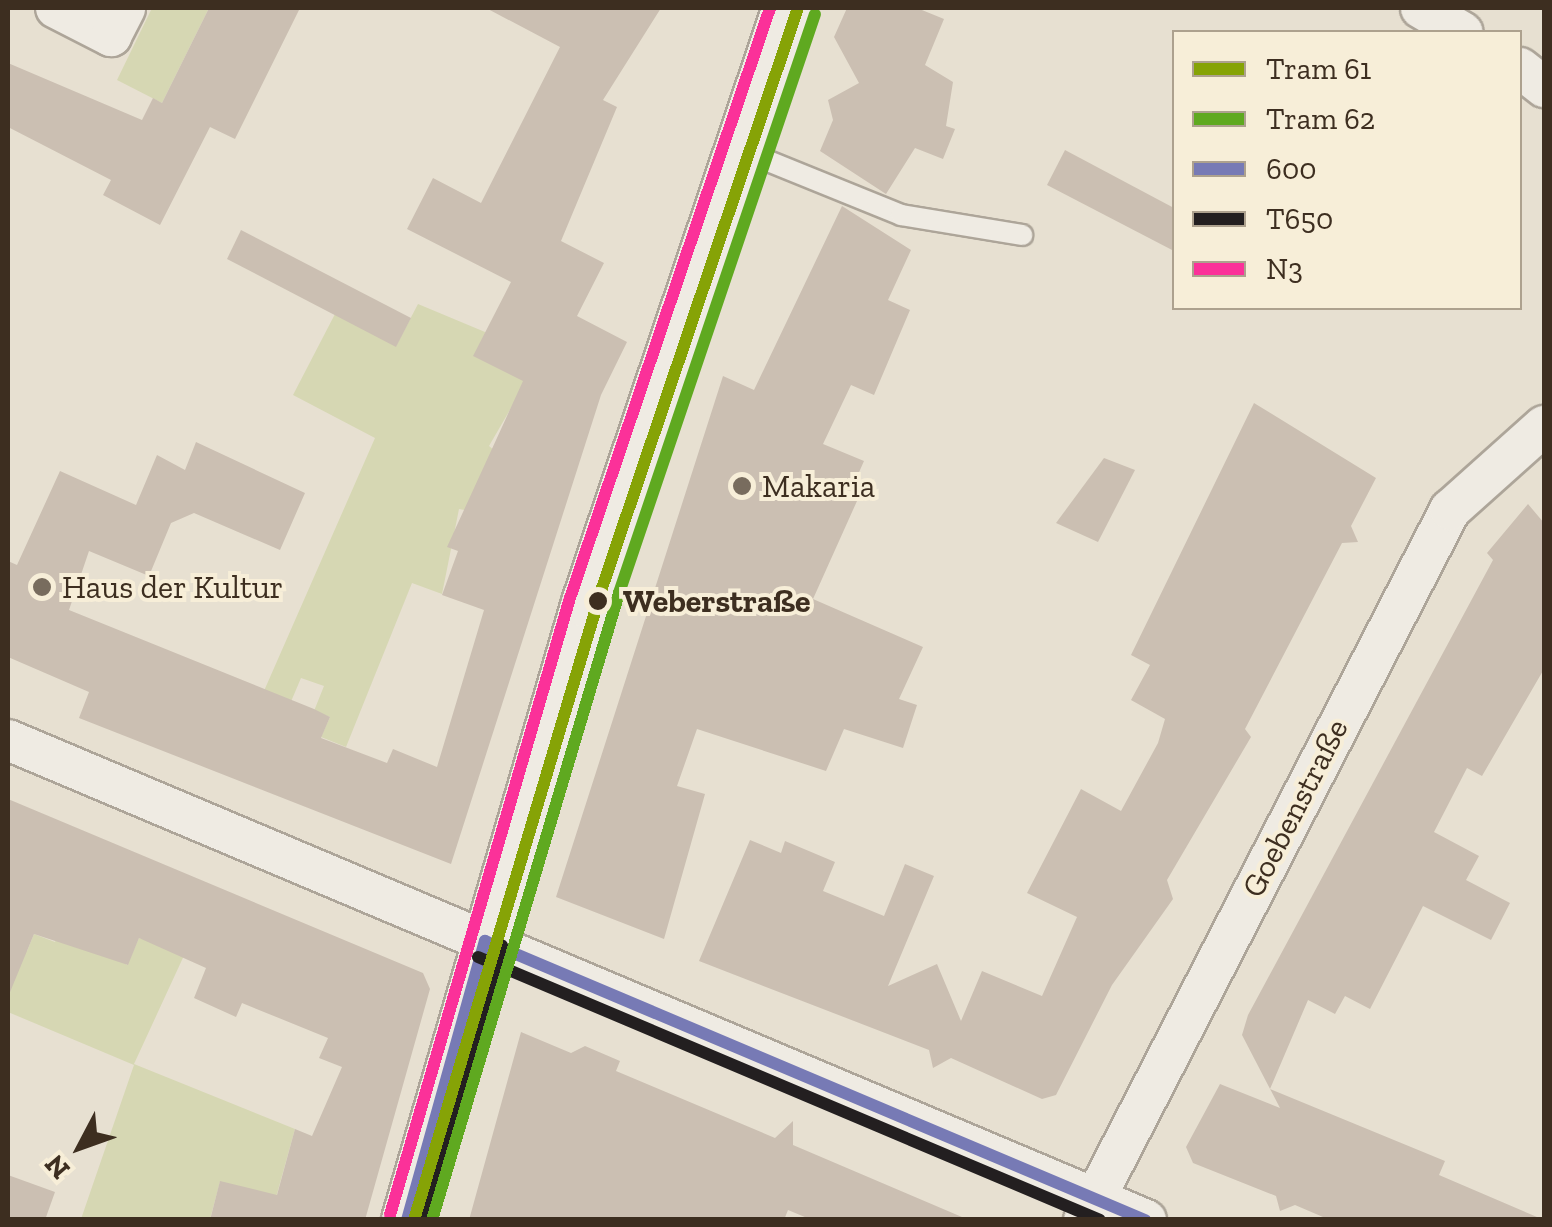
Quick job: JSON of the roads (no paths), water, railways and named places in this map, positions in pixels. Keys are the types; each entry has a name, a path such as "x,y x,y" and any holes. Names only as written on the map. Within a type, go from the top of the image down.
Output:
{"street":[{"path":"56,8 111,36 125,8"},
{"path":"406,1220 485,942 739,149 788,8"},
{"path":"1422,8 1459,30"},
{"path":"1522,70 1544,86"},
{"name":"Goebenstraße","path":"1088,1208 1450,510 1544,426"},
{"path":"8,740 485,942 1088,1208 1146,1220"}],"lane":[{"path":"739,149 901,214 1022,235"}],"tram line":[{"name":"61","path":"414,1220 602,588 798,8"},
{"name":"62","path":"432,1220 619,593 815,14"}],"place":[{"name":"Makaria","path":"742,486"},
{"name":"Haus der Kultur","path":"42,587"},
{"name":"Weberstraße","path":"598,601"}]}
